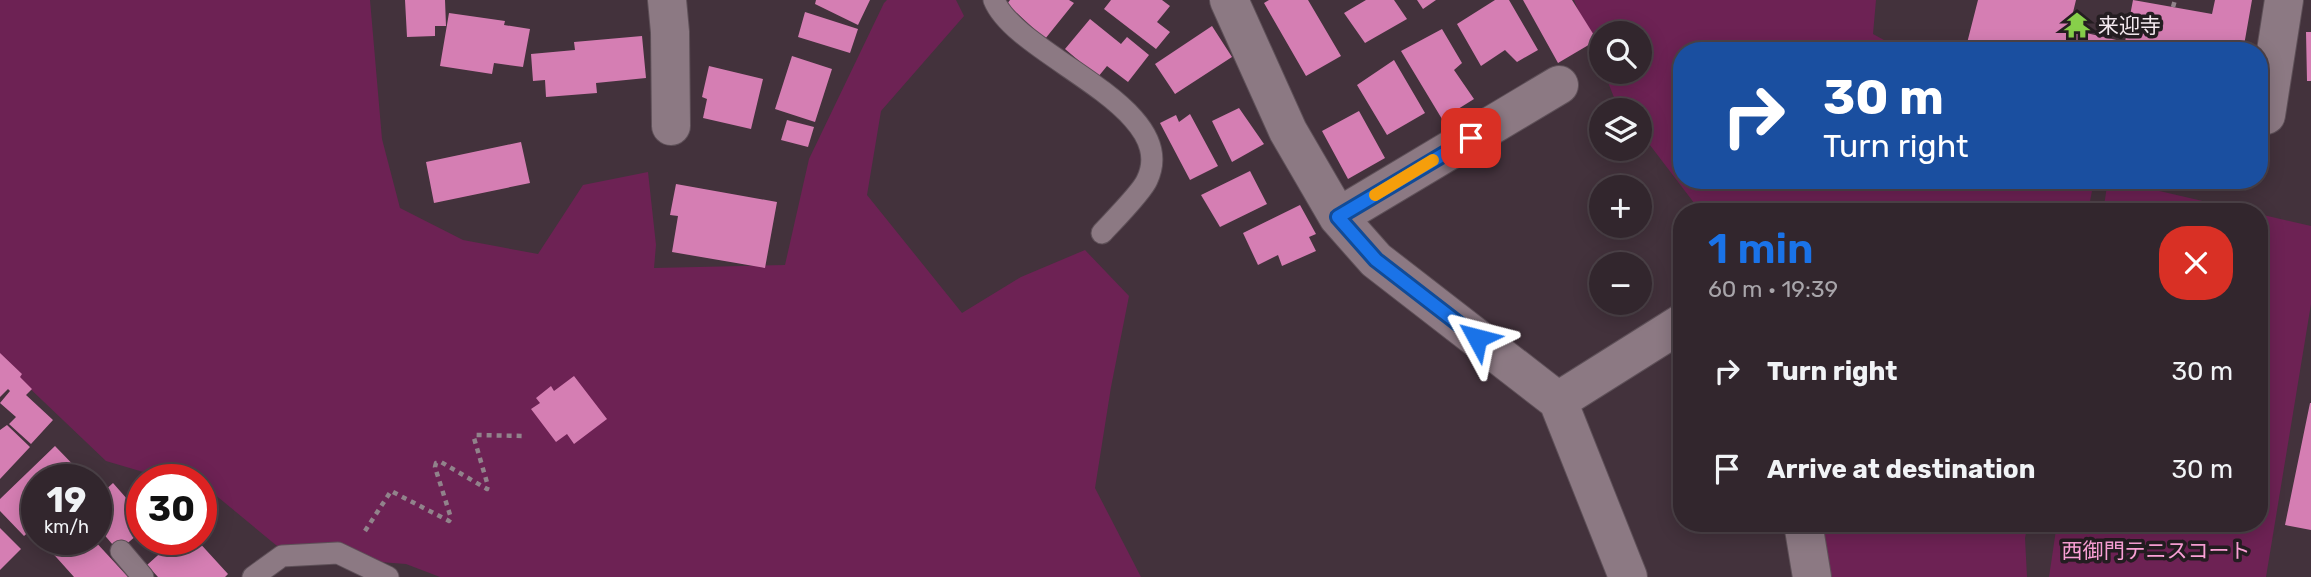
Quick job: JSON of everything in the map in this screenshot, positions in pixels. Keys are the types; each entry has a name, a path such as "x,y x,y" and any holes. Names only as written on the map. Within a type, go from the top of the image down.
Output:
{"street":[{"path":"667,0 671,126"},
{"path":"1230,0 1288,131 1338,217 1376,260 1558,401 1628,577"},
{"path":"2268,102 2284,0"},
{"path":"1338,217 1559,85"},
{"path":"1558,401 1673,329"},
{"path":"1804,532 1812,577"}],"lane":[{"path":"994,0 1009,24 1074,69 1135,120 1149,140 1152,157 1147,180 1102,233"},
{"path":"121,551 143,577"},
{"path":"253,577 282,556 338,553 385,575"}],"path":[{"path":"2173,7 2175,0"},
{"path":"385,575 382,556 364,530 391,491 449,520 451,518 436,463 440,462 487,489 474,438 476,435 525,436"}],"green space":[{"path":"0,0 370,0 382,139 400,208 463,240 538,254 583,185 648,172 656,245 654,268 785,265 809,159 884,3 887,0 956,0 964,16 881,111 867,195 962,313 1021,277 1085,250 1129,296 1095,488 1141,577 440,577 406,564 288,555 217,496 217,464 126,464 126,467 106,461 0,360"},
{"path":"1574,0 1876,0 1873,34 1888,42 1673,42 1673,175 1652,148 1652,98 1614,98 1609,84 1652,84 1652,21 1589,21 1589,37"},
{"path":"1683,189 2092,189 2090,203 1694,203"},
{"path":"2107,189 2151,189 2211,203 2104,203"},
{"name":"西御門テニスコート","path":"2268,216 2311,226 2311,304 2266,577 2049,577 2056,532 2268,532"},
{"path":"1822,532 2026,532 2027,577 1828,577"}],"building":[{"path":"405,0 445,0 446,26 435,26 435,36 407,37"},
{"path":"816,0 870,0 858,25 815,4"},
{"path":"1010,0 1069,0 1074,3 1045,39 1007,4"},
{"path":"1111,0 1162,0 1170,6 1157,22 1170,32 1156,49 1104,9"},
{"path":"1269,0 1308,0 1341,56 1306,76 1264,3"},
{"path":"1366,0 1394,0 1407,19 1365,43 1344,13"},
{"path":"1417,0 1436,0 1423,9"},
{"path":"1495,0 1509,0 1538,50 1517,62 1505,50 1481,66 1457,24"},
{"path":"1523,0 1572,0 1589,27 1589,45 1558,63"},
{"path":"1978,0 2076,0 2069,29 2125,42 2066,42 1967,42"},
{"path":"2133,0 2212,14 2215,0 2252,0 2245,42 2125,42"},
{"path":"805,12 858,29 850,53 798,37"},
{"path":"449,13 505,21 504,25 530,29 523,67 494,63 492,74 440,66"},
{"path":"1090,19 1121,44 1127,37 1149,55 1128,82 1107,66 1098,77 1065,49"},
{"path":"1212,26 1232,57 1175,94 1155,64"},
{"path":"1442,29 1462,63 1454,70 1474,99 1442,119 1401,51"},
{"path":"2306,32 2311,32 2311,81 2307,81"},
{"path":"642,36 646,78 596,83 597,93 546,97 545,80 533,81 531,54 575,50 574,42"},
{"path":"792,56 832,69 815,122 775,109"},
{"path":"1394,60 1425,113 1387,135 1357,85"},
{"path":"709,66 763,79 751,129 703,118 707,99 702,97"},
{"path":"1239,108 1264,144 1232,162 1212,121"},
{"path":"1359,111 1385,158 1348,179 1322,131"},
{"path":"1190,114 1218,166 1190,180 1160,123 1176,115 1179,122"},
{"path":"787,120 814,127 808,147 781,140"},
{"path":"521,142 530,183 434,203 426,162"},
{"path":"1250,171 1267,204 1220,227 1201,195"},
{"path":"676,184 777,202 765,268 672,252 678,216 670,215"},
{"path":"1300,205 1316,234 1309,237 1316,251 1282,266 1278,255 1258,265 1243,233"},
{"path":"0,353 22,374 20,377 32,389 26,395 53,420 31,444 9,424 16,417 0,403 10,391 8,389 0,397"},
{"path":"574,376 607,419 574,444 567,434 556,442 531,409 540,403 536,398 551,386 554,391"},
{"path":"2311,403 2311,530 2285,525"},
{"path":"7,425 30,447 0,479 0,430"},
{"path":"55,446 72,464 36,464"},
{"path":"21,479 21,533 0,511 0,499"},
{"path":"112,484 126,498 126,544 118,551 112,544"},
{"path":"0,528 21,549 0,570"},
{"path":"54,555 108,555 128,577 74,577"},
{"path":"158,555 211,555 228,574 225,577 158,577 147,565"}],"slow traffic":[{"path":"1375,195 1433,160"}],"place":[{"name":"来迎寺","path":"2077,25"}],"route":[{"path":"1471,138 1338,217 1376,260 1477,338"}]}
